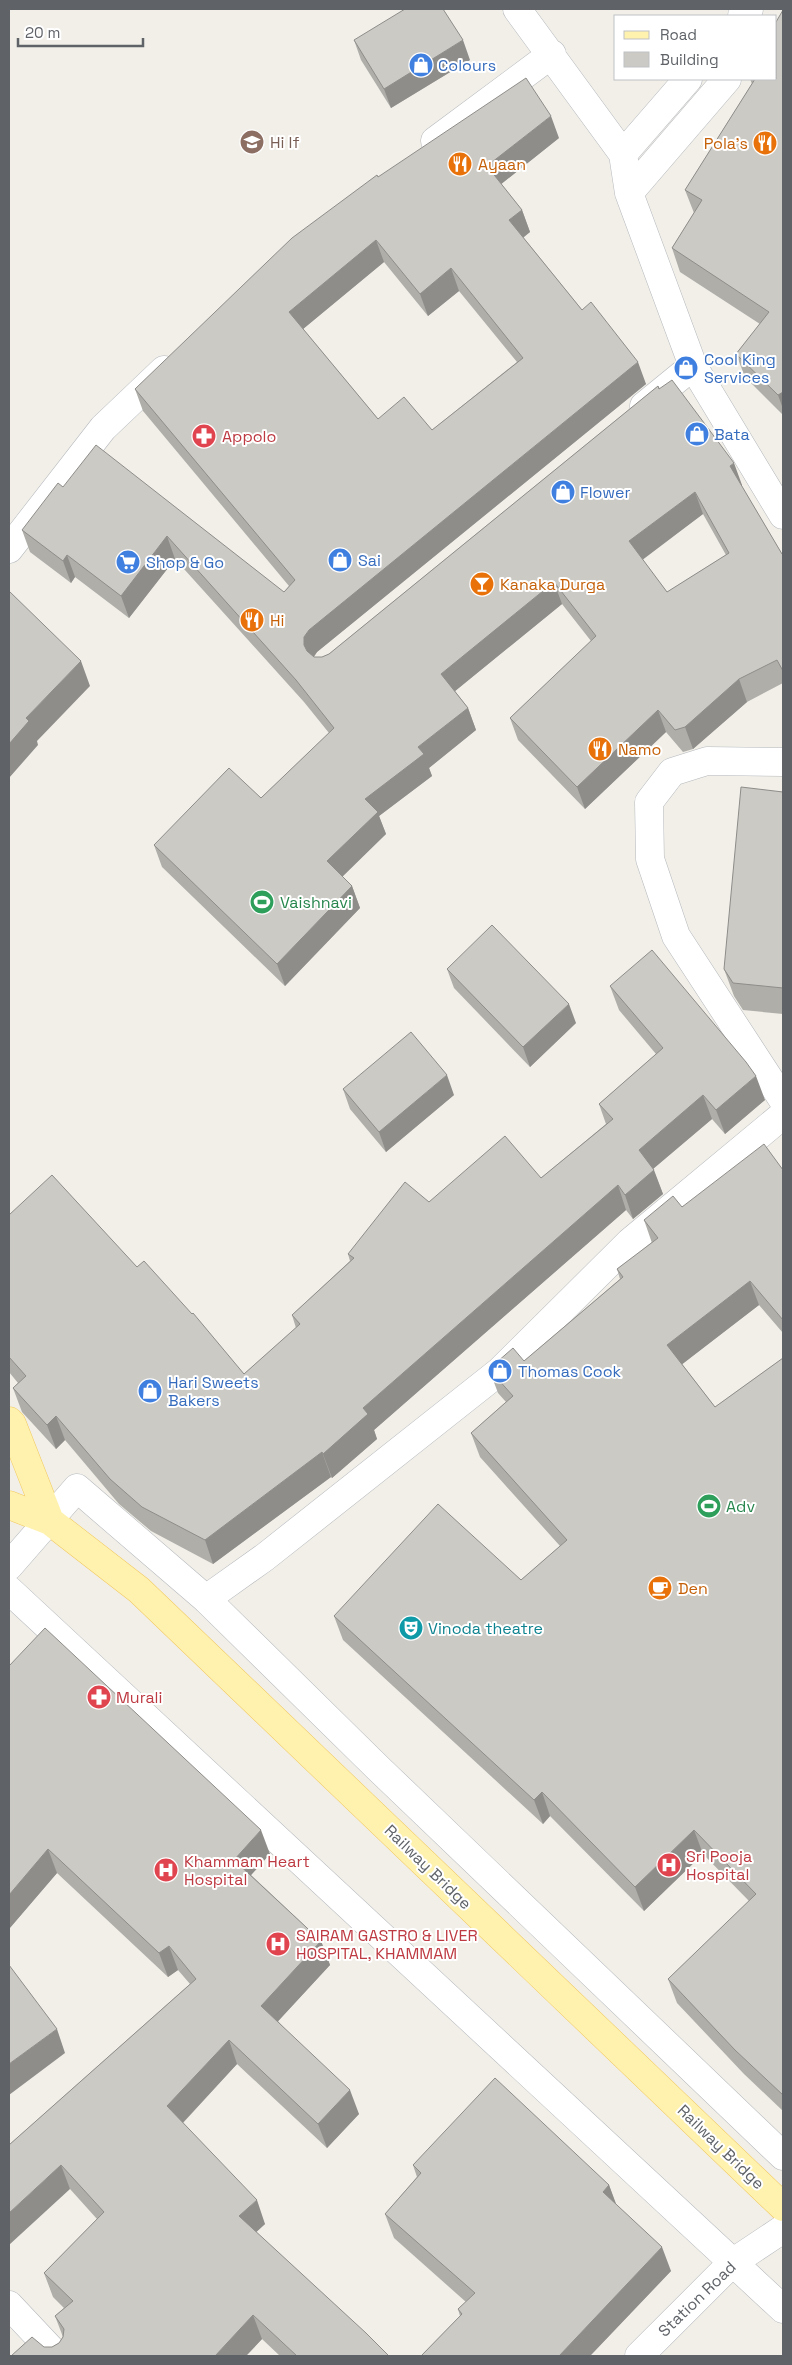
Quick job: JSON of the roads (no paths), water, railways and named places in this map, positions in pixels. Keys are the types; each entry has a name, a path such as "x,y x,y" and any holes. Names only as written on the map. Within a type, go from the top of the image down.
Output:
{"main road":[{"path":"9,1421 12,1424 50,1521"},
{"path":"9,1505 50,1521"},
{"name":"Railway Bridge","path":"50,1521 138,1590 783,2206"}],"street":[{"path":"518,9 623,154 629,193 693,366 782,511"},
{"path":"419,153 552,54"},
{"path":"623,154 687,80"},
{"path":"629,193 726,80"},
{"path":"9,549 103,428 180,354"},
{"path":"624,422 693,366"},
{"path":"783,762 706,761 672,772 649,802 650,860 676,936 783,1100"},
{"path":"206,1599 265,1557 500,1370 630,1242 783,1115"},
{"path":"9,1566 77,1488 206,1599 385,1775 783,2156"},
{"path":"9,1590 783,2309"},
{"name":"Station Road","path":"639,2356 732,2263 783,2230"},
{"path":"9,2305 57,2356"}],"place":[{"name":"Colours","path":"421,65"},
{"name":"Hi If","path":"252,142"},
{"name":"Pola's","path":"765,143"},
{"name":"Ayaan","path":"460,164"},
{"name":"Cool King Services","path":"686,368"},
{"name":"Bata","path":"697,434"},
{"name":"Appolo","path":"204,436"},
{"name":"Flower","path":"563,492"},
{"name":"Sai","path":"340,560"},
{"name":"Shop & Go","path":"128,562"},
{"name":"Kanaka Durga","path":"482,584"},
{"name":"Hi","path":"252,620"},
{"name":"Namo","path":"600,749"},
{"name":"Vaishnavi","path":"262,902"},
{"name":"Thomas Cook","path":"500,1371"},
{"name":"Hari Sweets Bakers","path":"150,1391"},
{"name":"Adv","path":"709,1506"},
{"name":"Den","path":"660,1588"},
{"name":"Vinoda theatre","path":"411,1628"},
{"name":"Murali","path":"99,1697"},
{"name":"Sri Pooja Hospital","path":"669,1865"},
{"name":"Khammam Heart Hospital","path":"166,1870"},
{"name":"SAIRAM GASTRO & LIVER HOSPITAL, KHAMMAM","path":"278,1944"}]}
